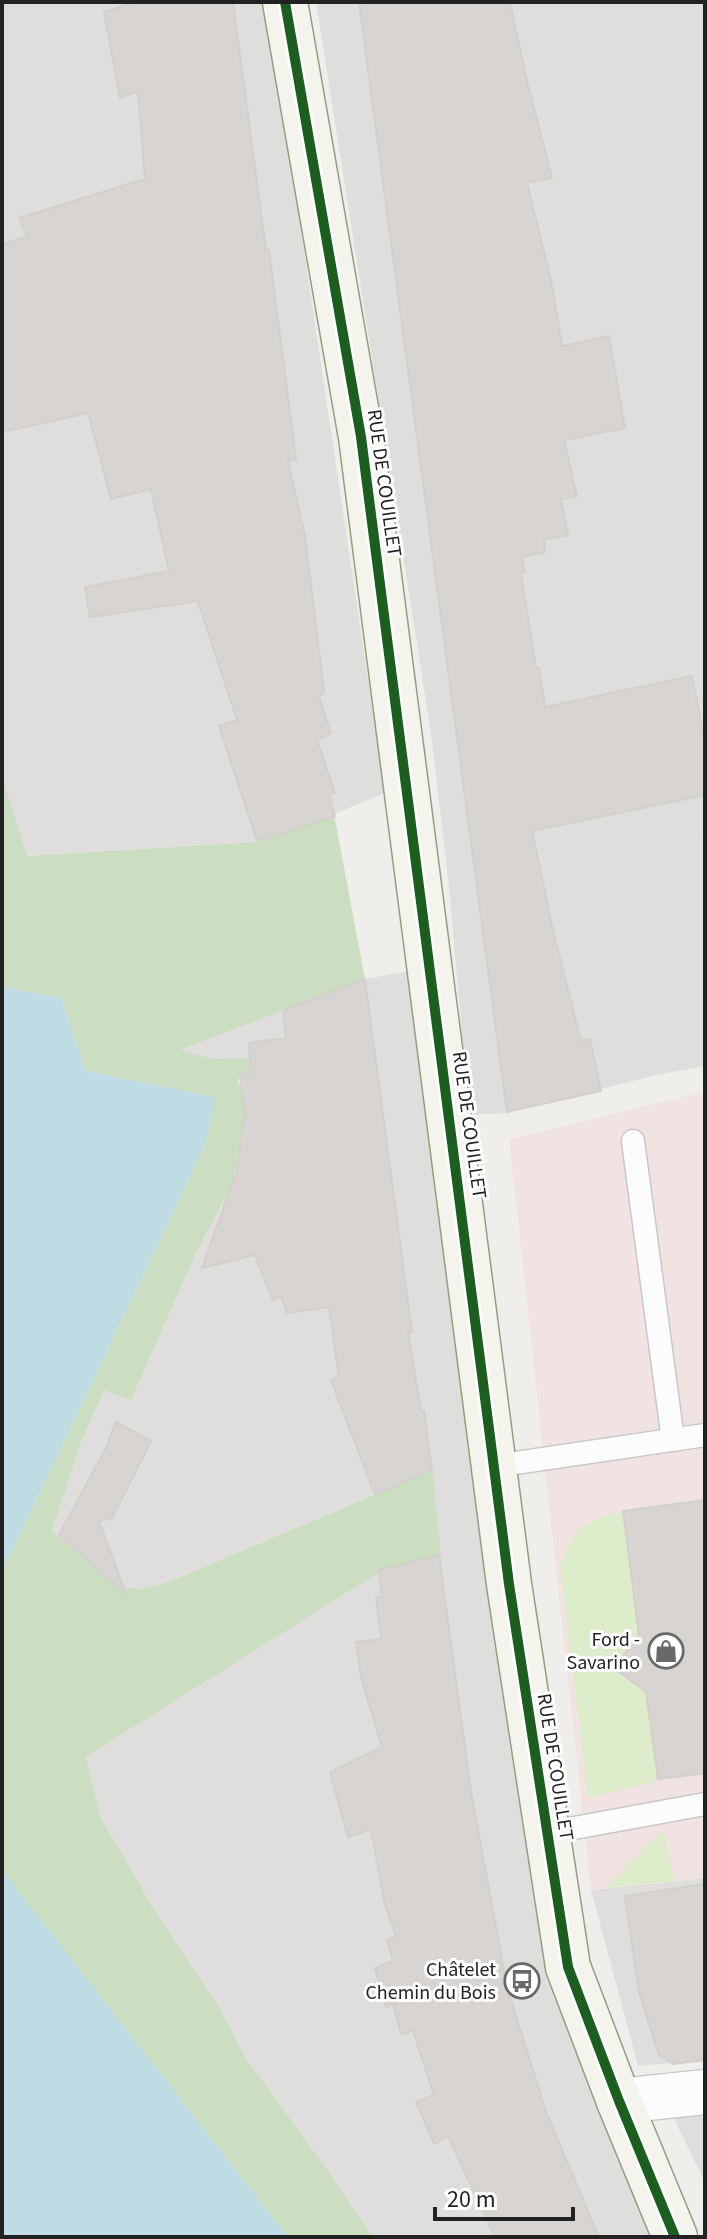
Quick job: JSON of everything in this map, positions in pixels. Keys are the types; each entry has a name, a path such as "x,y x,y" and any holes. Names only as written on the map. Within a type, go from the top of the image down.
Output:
{"main road":[{"name":"RUE DE COUILLET","path":"285,2 361,437 509,1584 568,1967 675,2237"}],"street":[{"path":"619,2101 705,2092"}],"lane":[{"path":"633,1141 673,1440"},
{"path":"495,1466 705,1435"},
{"path":"547,1833 705,1804"}],"shaded area":[{"path":"2,2 267,2 385,793 257,842 26,856 2,777"},
{"path":"316,2 705,2 705,676 431,733"},
{"path":"705,674 705,836 475,884 449,886 431,733"},
{"path":"705,836 705,1066 506,1113 469,1115 449,886 475,884"},
{"path":"416,970 518,1723 662,2237 373,2237 246,2058 219,2007 154,1909 101,1818 86,1757 380,1572 431,1470 171,1581 140,1589 115,1586 52,1531 82,1440 104,1389 131,1399 194,1257 236,1174 242,1144 239,1075 257,1073 179,1050 365,979"},
{"path":"705,1092 705,1878 591,1890 509,1139"},
{"path":"705,1878 705,2060 638,2066 591,1890"},
{"path":"705,2116 705,2182 674,2119"}],"green space":[{"path":"2,777 27,856 257,842 334,814 365,979 180,1050 212,1059 252,1058 258,1073 239,1075 238,1084 248,1087 242,1144 231,1187 194,1257 131,1400 104,1390 82,1440 52,1531 115,1586 140,1589 171,1581 432,1470 441,1554 380,1572 86,1757 101,1818 154,1909 219,2007 246,2058 373,2237 288,2237 2,1871 2,1572 206,1143 214,1098 86,1071 61,998 2,987"},
{"path":"623,1511 639,1635 615,1668 646,1693 661,1780 588,1798 560,1565 570,1542 582,1528"},
{"path":"663,1830 675,1881 606,1888"}],"water":[{"path":"2,987 61,998 86,1071 215,1097 206,1143 2,1572"},
{"path":"2,1870 288,2237 2,2237"}],"building":[{"path":"136,2 233,2 266,251 269,250 296,459 288,461 305,536 324,692 319,697 331,733 317,740 335,793 329,795 335,816 257,841 219,726 237,720 198,601 90,617 85,587 169,571 151,489 111,499 88,413 2,432 2,244 27,237 19,218 145,179 138,91 120,98 104,12"},
{"path":"359,2 510,2 552,178 527,183 551,280 562,346 609,336 625,428 564,440 577,496 561,500 568,535 544,539 545,552 522,557 525,572 521,573 545,707 692,676 705,741 705,795 532,831 581,1041 590,1039 601,1091 507,1112"},
{"path":"365,979 412,1332 408,1333 432,1470 375,1495 331,1380 339,1378 329,1307 287,1313 281,1296 273,1300 255,1255 202,1268 237,1170 245,1113 240,1075 251,1073 249,1043 286,1038 283,1011"},
{"path":"116,1422 151,1441 112,1518 99,1521 126,1594 59,1535 105,1450"},
{"name":"Ford - Savarino","path":"705,1500 705,1773 658,1779 646,1692 614,1668 639,1635 623,1511"},
{"path":"439,1555 471,1792 507,1987 546,2112 599,2237 495,2237 448,2136 434,2144 416,2102 434,2095 413,2031 401,2034 393,2004 386,2007 375,1968 393,1961 387,1940 396,1936 385,1905 371,1829 348,1837 330,1772 382,1747 361,1677 356,1642 381,1639 376,1598 382,1596 379,1570"},
{"path":"705,1884 705,2060 673,2064 659,2055 639,1992 625,1896"}],"cycle path":[{"path":"285,2 361,437 509,1584 568,1967 675,2237"}],"place":[{"name":"Ford - Savarino","path":"666,1651"},
{"name":"Châtelet Chemin du Bois","path":"522,1981"}]}
